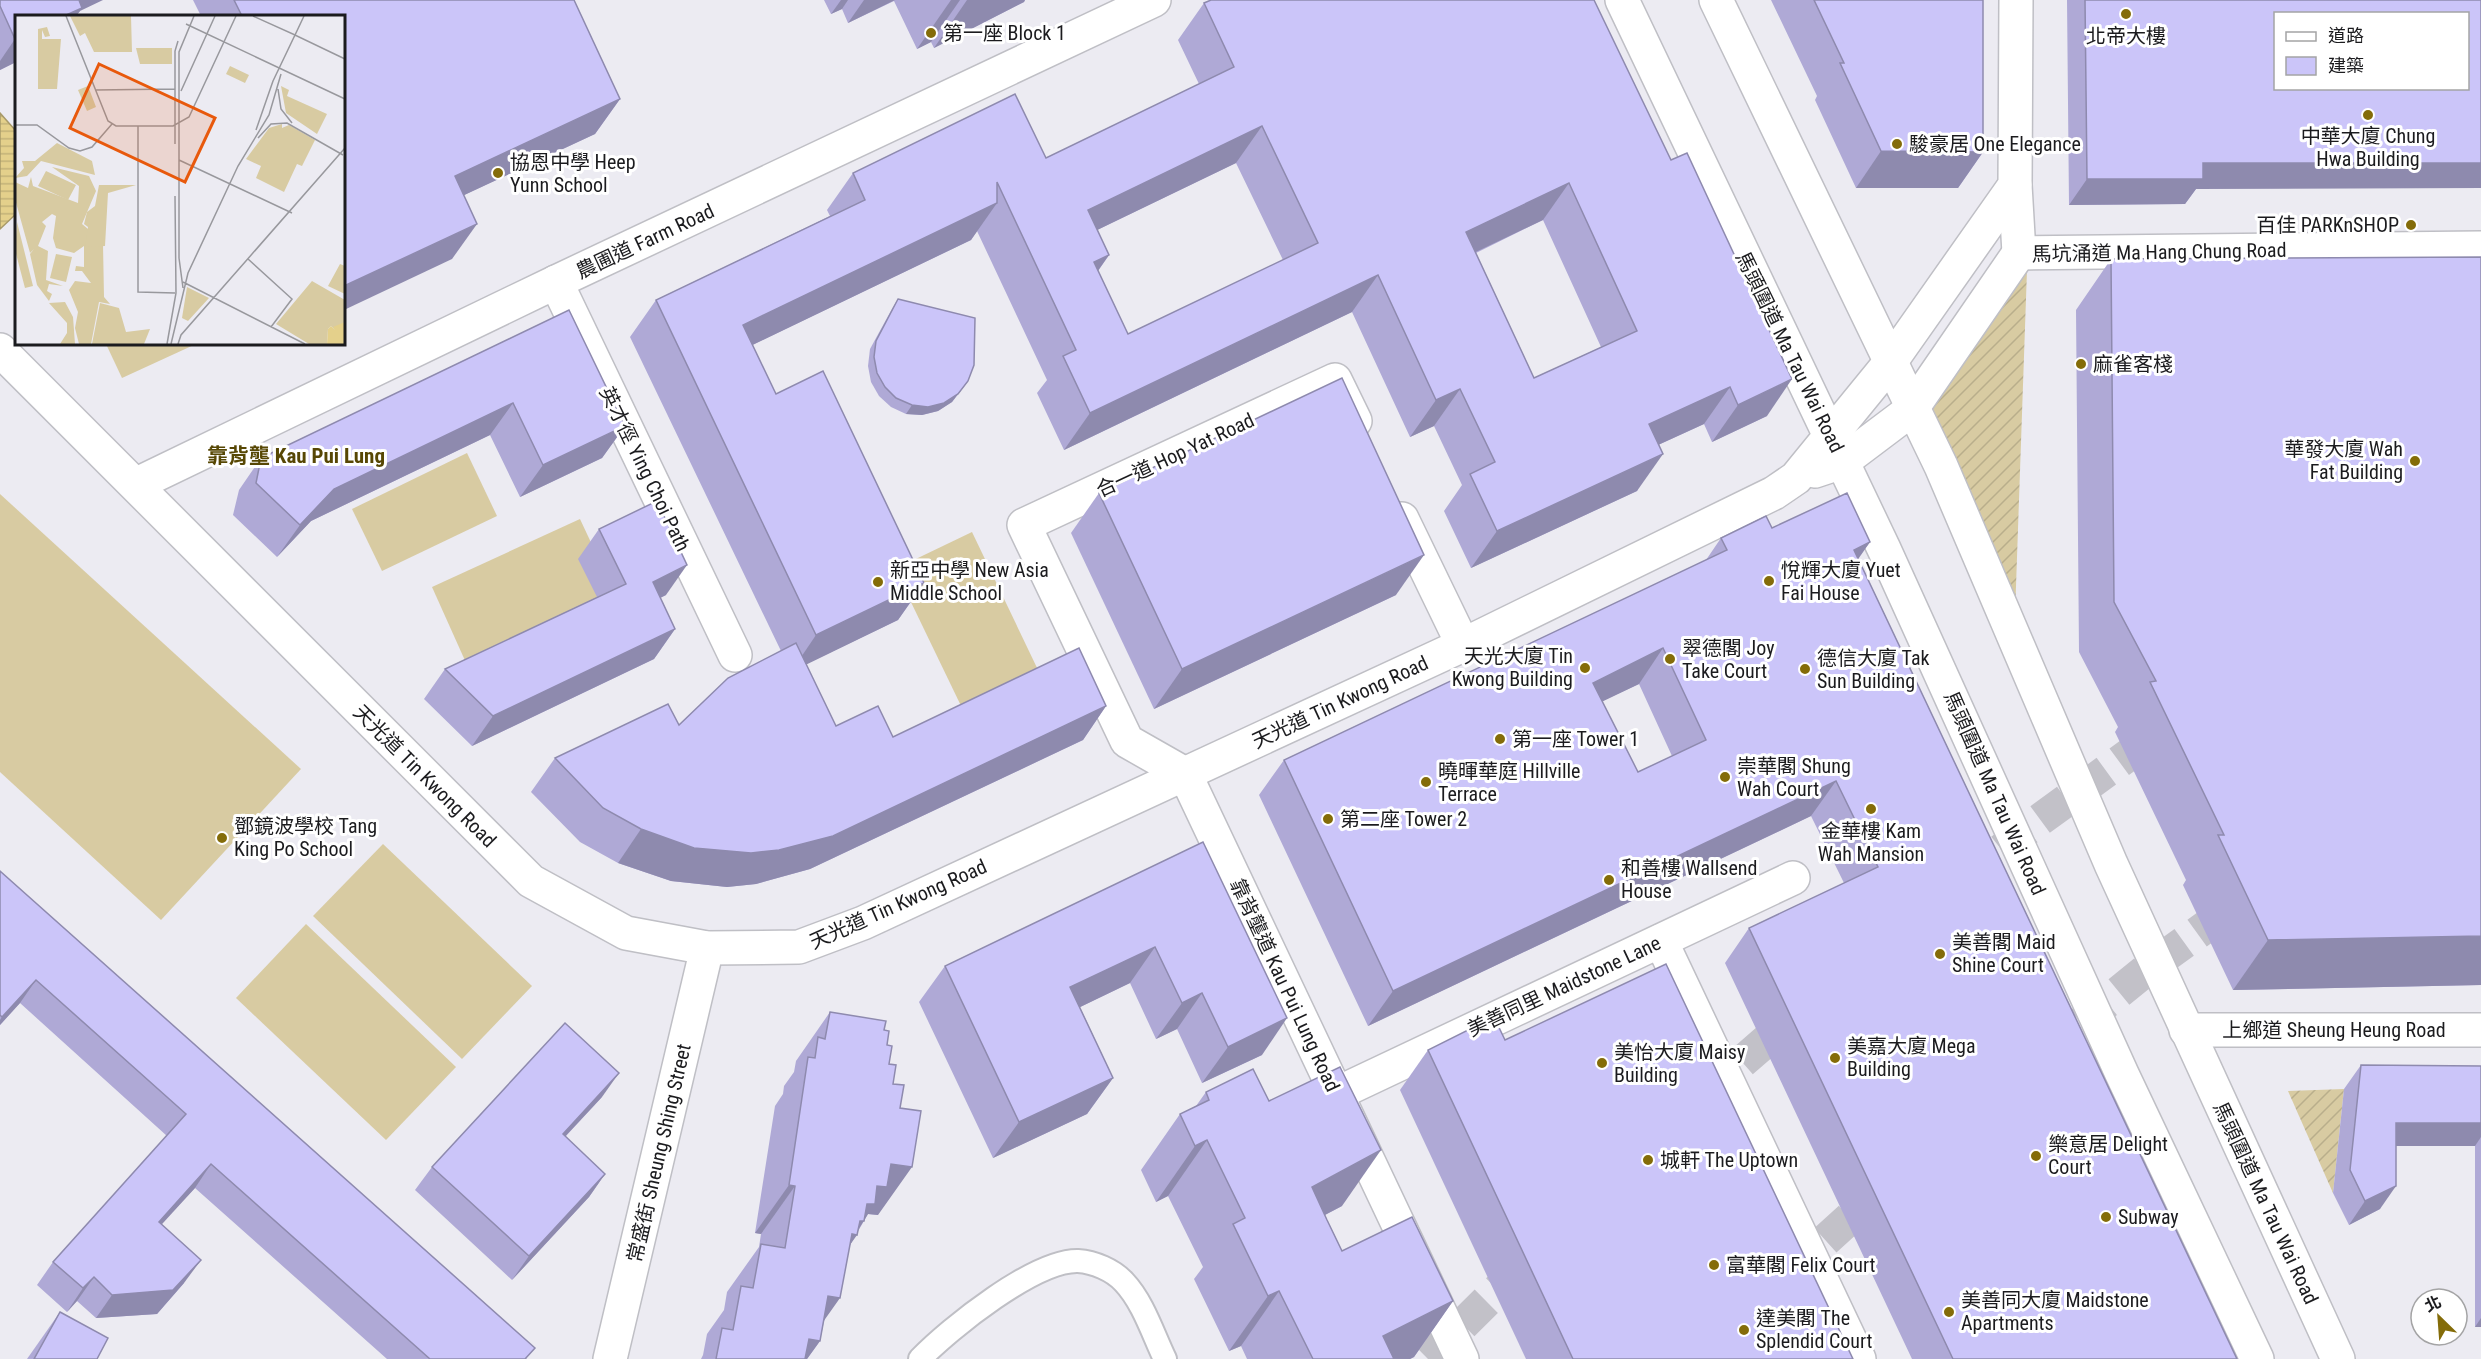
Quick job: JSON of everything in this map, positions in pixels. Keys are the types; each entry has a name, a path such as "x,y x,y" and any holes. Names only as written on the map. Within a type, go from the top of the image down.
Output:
{"street":[{"name":"農圃道 Farm Road","path":"137,484 556,282 1154,0"},
{"name":"馬頭圍道 Ma Tau Wai Road","path":"1622,0 1902,587 2122,1074 2257,1359"},
{"name":"馬頭圍道 Ma Tau Wai Road","path":"1716,0 1911,410 1941,466 2111,864 2338,1359"},
{"path":"2016,0 2015,185 2019,253"},
{"path":"1889,364 2015,185"},
{"name":"馬坑涌道 Ma Hang Chung Road","path":"1836,448 1911,410 2019,253 2481,248"},
{"name":"英才徑 Ying Choi Path","path":"556,282 735,656"},
{"name":"天光道 Tin Kwong Road","path":"0,350 137,484 531,881 626,933 707,948 799,947 863,923 1463,645 1774,493 1836,448 1889,364"},
{"name":"合一道 Hop Yat Road","path":"1185,774 1127,741 1024,525 1335,380 1370,453"},
{"path":"1390,494 1463,645"},
{"name":"靠背壟道 Kau Pui Lung Road","path":"1185,774 1462,1359"},
{"name":"美善同里 Maidstone Lane","path":"1336,1094 1793,878"},
{"path":"1661,940 1859,1359"},
{"name":"常盛街 Sheung Shing Street","path":"610,1359 707,948"},
{"name":"上鄉道 Sheung Heung Road","path":"2186,1030 2481,1030"}],"lane":[{"path":"920,1359 969,1316 1007,1291 1041,1272 1061,1264 1079,1261 1110,1270 1124,1282 1136,1299 1165,1359"}],"shaded area":[{"path":"0,113 15,130 15,215 0,229"},
{"path":"2027,270 2015,615 1924,406"},
{"path":"106,345 194,345 122,378"},
{"path":"467,453 497,516 382,571 352,509"},
{"path":"0,494 301,769 161,920 0,772"},
{"path":"580,519 616,596 467,665 432,587"},
{"path":"972,532 1039,672 963,710 895,569"},
{"path":"383,844 532,986 462,1059 313,916"},
{"path":"306,924 456,1067 386,1140 236,998"},
{"path":"2344,1089 2333,1193 2288,1091"}],"building":[{"path":"0,0 79,0 82,8 66,15 15,15 15,39 0,6"},
{"path":"234,0 574,0 620,99 455,176 477,224 345,286 345,15 242,15"},
{"path":"1211,0 1594,0 1671,160 1687,153 1792,379 1738,405 1730,387 1649,424 1663,454 1497,531 1470,474 1495,462 1460,389 1436,400 1378,275 1090,413 1063,356 1076,350 997,182 997,203 743,325 776,394 823,371 924,583 816,635 656,300 865,200 853,173 1015,94 1046,158 1234,67 1204,3","holes":["1262,126 1318,243 1128,334 1094,262 1109,255 1088,210","1569,183 1637,331 1534,378 1466,232"]},
{"path":"1814,0 1983,0 1983,152 1881,151 1840,63 1844,63"},
{"path":"2085,0 2481,0 2481,163 2203,163 2203,179 2087,179"},
{"path":"2481,257 2481,936 2268,940 2218,835 2224,835 2150,682 2156,681 2114,602 2111,259"},
{"path":"898,299 975,318 974,365 968,381 958,394 944,403 928,407 912,405 896,398 885,387 877,373 874,357 876,341"},
{"path":"569,310 625,426 543,465 513,403 334,489 300,525 256,483 261,458"},
{"path":"1342,378 1424,555 1182,669 1099,493"},
{"path":"1847,493 1870,542 1854,550 2237,1359 1953,1359 1749,928 1878,867 1836,781 1393,991 1284,760 1727,550 1721,538 1766,516 1772,528","holes":["1663,648 1706,740 1638,772 1593,683"]},
{"path":"657,501 687,565 653,582 675,629 493,716 445,669 626,584 599,529"},
{"path":"796,643 836,726 878,706 893,737 1079,648 1106,706 833,836 779,850 751,853 694,848 641,829 603,808 555,758 668,704 679,725 728,678"},
{"path":"1203,842 1287,1018 1228,1047 1202,993 1182,1003 1155,947 1070,987 1113,1078 1019,1122 945,966"},
{"path":"0,871 535,1348 525,1359 430,1359 211,1164 159,1222 201,1260 173,1290 112,1295 94,1277 83,1288 53,1262 186,1114 36,980 2,1017 0,1015"},
{"path":"1666,964 1853,1359 1573,1359 1428,1050 1494,1017 1505,1040"},
{"path":"830,1012 886,1021 884,1030 889,1031 887,1045 892,1046 889,1064 896,1065 893,1084 904,1085 900,1108 921,1111 912,1167 891,1164 887,1187 877,1186 875,1204 867,1204 864,1221 860,1221 857,1235 852,1234 840,1298 828,1296 820,1341 809,1339 805,1359 716,1359 722,1328 733,1330 741,1286 753,1288 761,1244 785,1248 795,1186 789,1185 808,1057 815,1058 818,1037 825,1039"},
{"path":"565,1023 619,1073 563,1134 605,1174 529,1256 432,1167"},
{"path":"2361,1065 2481,1066 2481,1123 2396,1123 2396,1186 2365,1201 2350,1170"},
{"path":"1340,1067 1381,1150 1312,1187 1327,1220 1342,1251 1412,1217 1453,1301 1383,1336 1394,1359 1313,1359 1279,1291 1268,1296 1233,1224 1245,1218 1207,1140 1195,1146 1180,1114 1209,1100 1206,1092 1253,1069 1269,1101"},
{"path":"60,1312 108,1338 97,1359 34,1359"}],"tunnel":[{"path":"1963,880 2034,824 2164,729"},
{"path":"2043,1054 2146,970 2240,902"},
{"path":"1705,1094 1797,1014"},
{"path":"1789,1273 1880,1191"},
{"path":"1428,1359 1527,1261"}],"place":[{"name":"北帝大樓","path":"2126,14"},
{"name":"第一座 Block 1","path":"931,33"},
{"name":"中華大廈 Chung Hwa Building","path":"2368,115"},
{"name":"駿豪居 One Elegance","path":"1897,144"},
{"name":"協恩中學 Heep Yunn School","path":"498,173"},
{"name":"百佳 PARKnSHOP","path":"2411,225"},
{"name":"麻雀客棧","path":"2081,364"},
{"name":"華發大廈 Wah Fat Building","path":"2415,461"},
{"name":"悅輝大廈 Yuet Fai House","path":"1769,581"},
{"name":"新亞中學 New Asia Middle School","path":"878,582"},
{"name":"翠德閣 Joy Take Court","path":"1670,659"},
{"name":"天光大廈 Tin Kwong Building","path":"1585,668"},
{"name":"德信大廈 Tak Sun Building","path":"1805,669"},
{"name":"第一座 Tower 1","path":"1500,739"},
{"name":"崇華閣 Shung Wah Court","path":"1725,777"},
{"name":"曉暉華庭 Hillville Terrace","path":"1426,782"},
{"name":"金華樓 Kam Wah Mansion","path":"1871,809"},
{"name":"第二座 Tower 2","path":"1328,819"},
{"name":"鄧鏡波學校 Tang King Po School","path":"222,838"},
{"name":"和善樓 Wallsend House","path":"1609,880"},
{"name":"美善閣 Maid Shine Court","path":"1940,954"},
{"name":"美嘉大廈 Mega Building","path":"1835,1058"},
{"name":"美怡大廈 Maisy Building","path":"1602,1063"},
{"name":"樂意居 Delight Court","path":"2036,1156"},
{"name":"城軒 The Uptown","path":"1648,1160"},
{"name":"Subway","path":"2106,1217"},
{"name":"富華閣 Felix Court","path":"1714,1265"},
{"name":"美善同大廈 Maidstone Apartments","path":"1949,1312"},
{"name":"達美閣 The Splendid Court","path":"1744,1330"}],"district":[{"name":"靠背壟 Kau Pui Lung","path":"296,456"}]}
